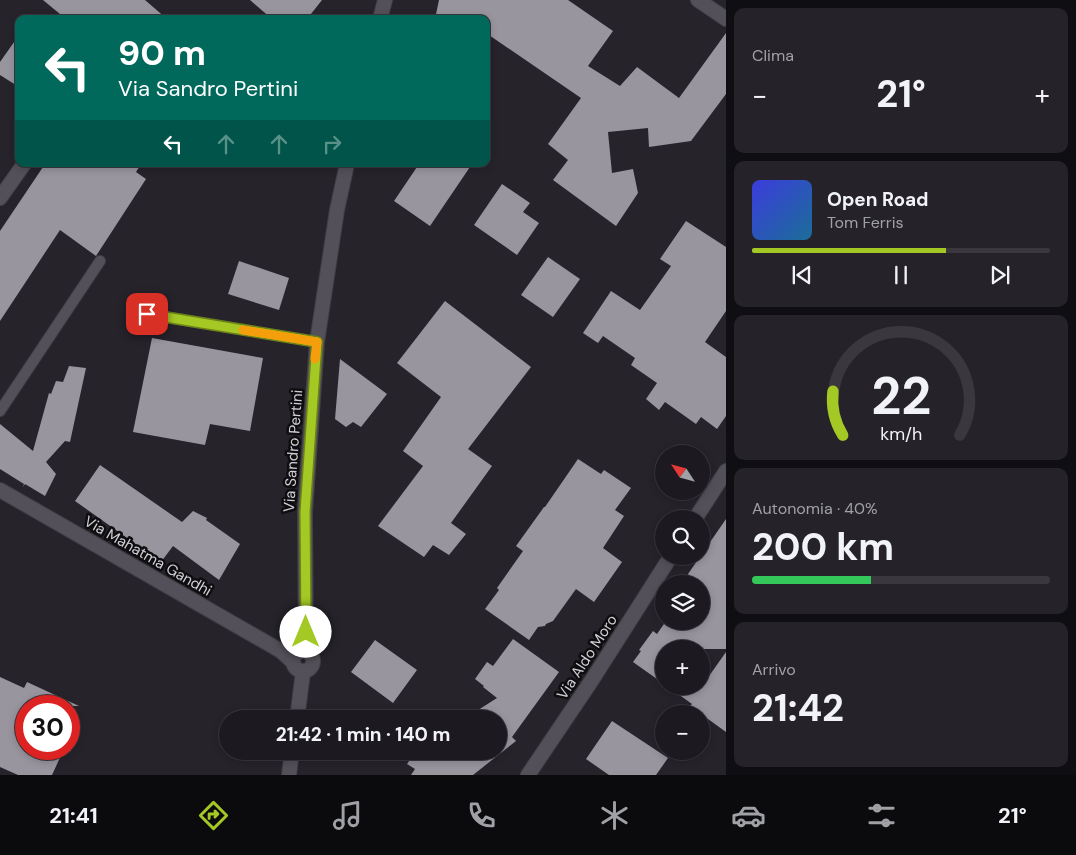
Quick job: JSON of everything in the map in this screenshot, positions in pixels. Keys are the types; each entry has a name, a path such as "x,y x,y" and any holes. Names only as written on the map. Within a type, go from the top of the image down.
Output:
{"street":[{"path":"381,15 385,0"},
{"path":"698,0 726,19"},
{"path":"0,198 22,167"},
{"name":"Via Sandro Pertini","path":"297,710 305,512 317,342 337,210 346,167"},
{"path":"702,510 726,471"},
{"name":"Via Mahatma Gandhi","path":"0,490 281,651 300,660"},
{"name":"Via Aldo Moro","path":"528,775 592,680 665,565"},
{"path":"289,775 291,760"}],"lane":[{"path":"0,410 100,260"},
{"path":"147,314 317,342"}],"building":[{"path":"43,0 145,0 162,15 61,15"},
{"path":"250,0 322,0 310,15 267,15"},
{"path":"439,0 568,0 613,31 588,66 620,86 637,67 679,98 726,33 726,94 691,141 649,147 648,128 608,132 612,173 633,169 638,193 616,226 553,180 568,160 548,144 581,98 490,36 490,15 436,15"},
{"path":"15,41 15,84 0,75 0,62"},
{"path":"43,167 139,167 136,172 146,179 96,256 60,230 0,321 0,231"},
{"path":"417,167 470,167 430,226 394,201"},
{"path":"502,184 530,203 523,212 539,223 517,255 474,225"},
{"path":"686,221 726,247 726,311 705,342 726,357 726,416 717,429 701,417 696,424 665,402 659,410 646,399 657,383 631,365 635,358 603,336 598,343 583,333 611,291 640,310 671,266 660,259"},
{"path":"548,257 580,279 553,317 521,295"},
{"path":"239,261 289,278 279,310 228,294"},
{"path":"445,301 531,367 468,449 492,466 451,523 466,534 449,555 433,545 424,557 378,526 423,466 403,451 441,397 397,363"},
{"path":"152,338 263,358 250,431 210,424 205,445 133,432"},
{"path":"340,359 387,394 361,427 353,422 346,427 335,419"},
{"path":"69,366 86,368 70,442 65,441 46,462 56,474 45,496 25,484 23,487 24,484 0,469 0,424 33,451 49,393 51,394 56,381 63,382"},
{"path":"578,459 601,474 604,470 631,488 615,510 624,516 603,548 622,562 594,602 576,589 553,621 545,626 538,627 529,640 485,609 523,551 516,546"},
{"path":"100,465 182,522 193,511 207,518 206,520 240,544 219,580 173,546 161,562 75,501"},
{"path":"726,519 726,649 710,649 710,640 655,640 655,678 633,662 653,631 657,634 660,630 710,630 710,575 688,574 694,565 710,565 710,542"},
{"path":"513,639 559,672 512,737 516,741 507,748 507,710 478,710 497,698 475,679 487,662 493,666"},
{"path":"375,640 417,670 393,703 351,672"},
{"path":"726,652 726,732 710,720 710,705 691,705 680,695 710,695 710,675"},
{"path":"0,677 24,688 27,682 55,695 15,695 15,760 59,760 52,775 18,775 0,767"},
{"path":"612,721 655,749 655,760 667,760 656,775 609,775 586,759"},
{"path":"410,760 492,760 473,775 411,775 415,769 407,764"}],"slow traffic":[{"path":"243,330 317,342 315,359"}],"route":[{"path":"147,314 317,342 305,512 306,632"}]}
